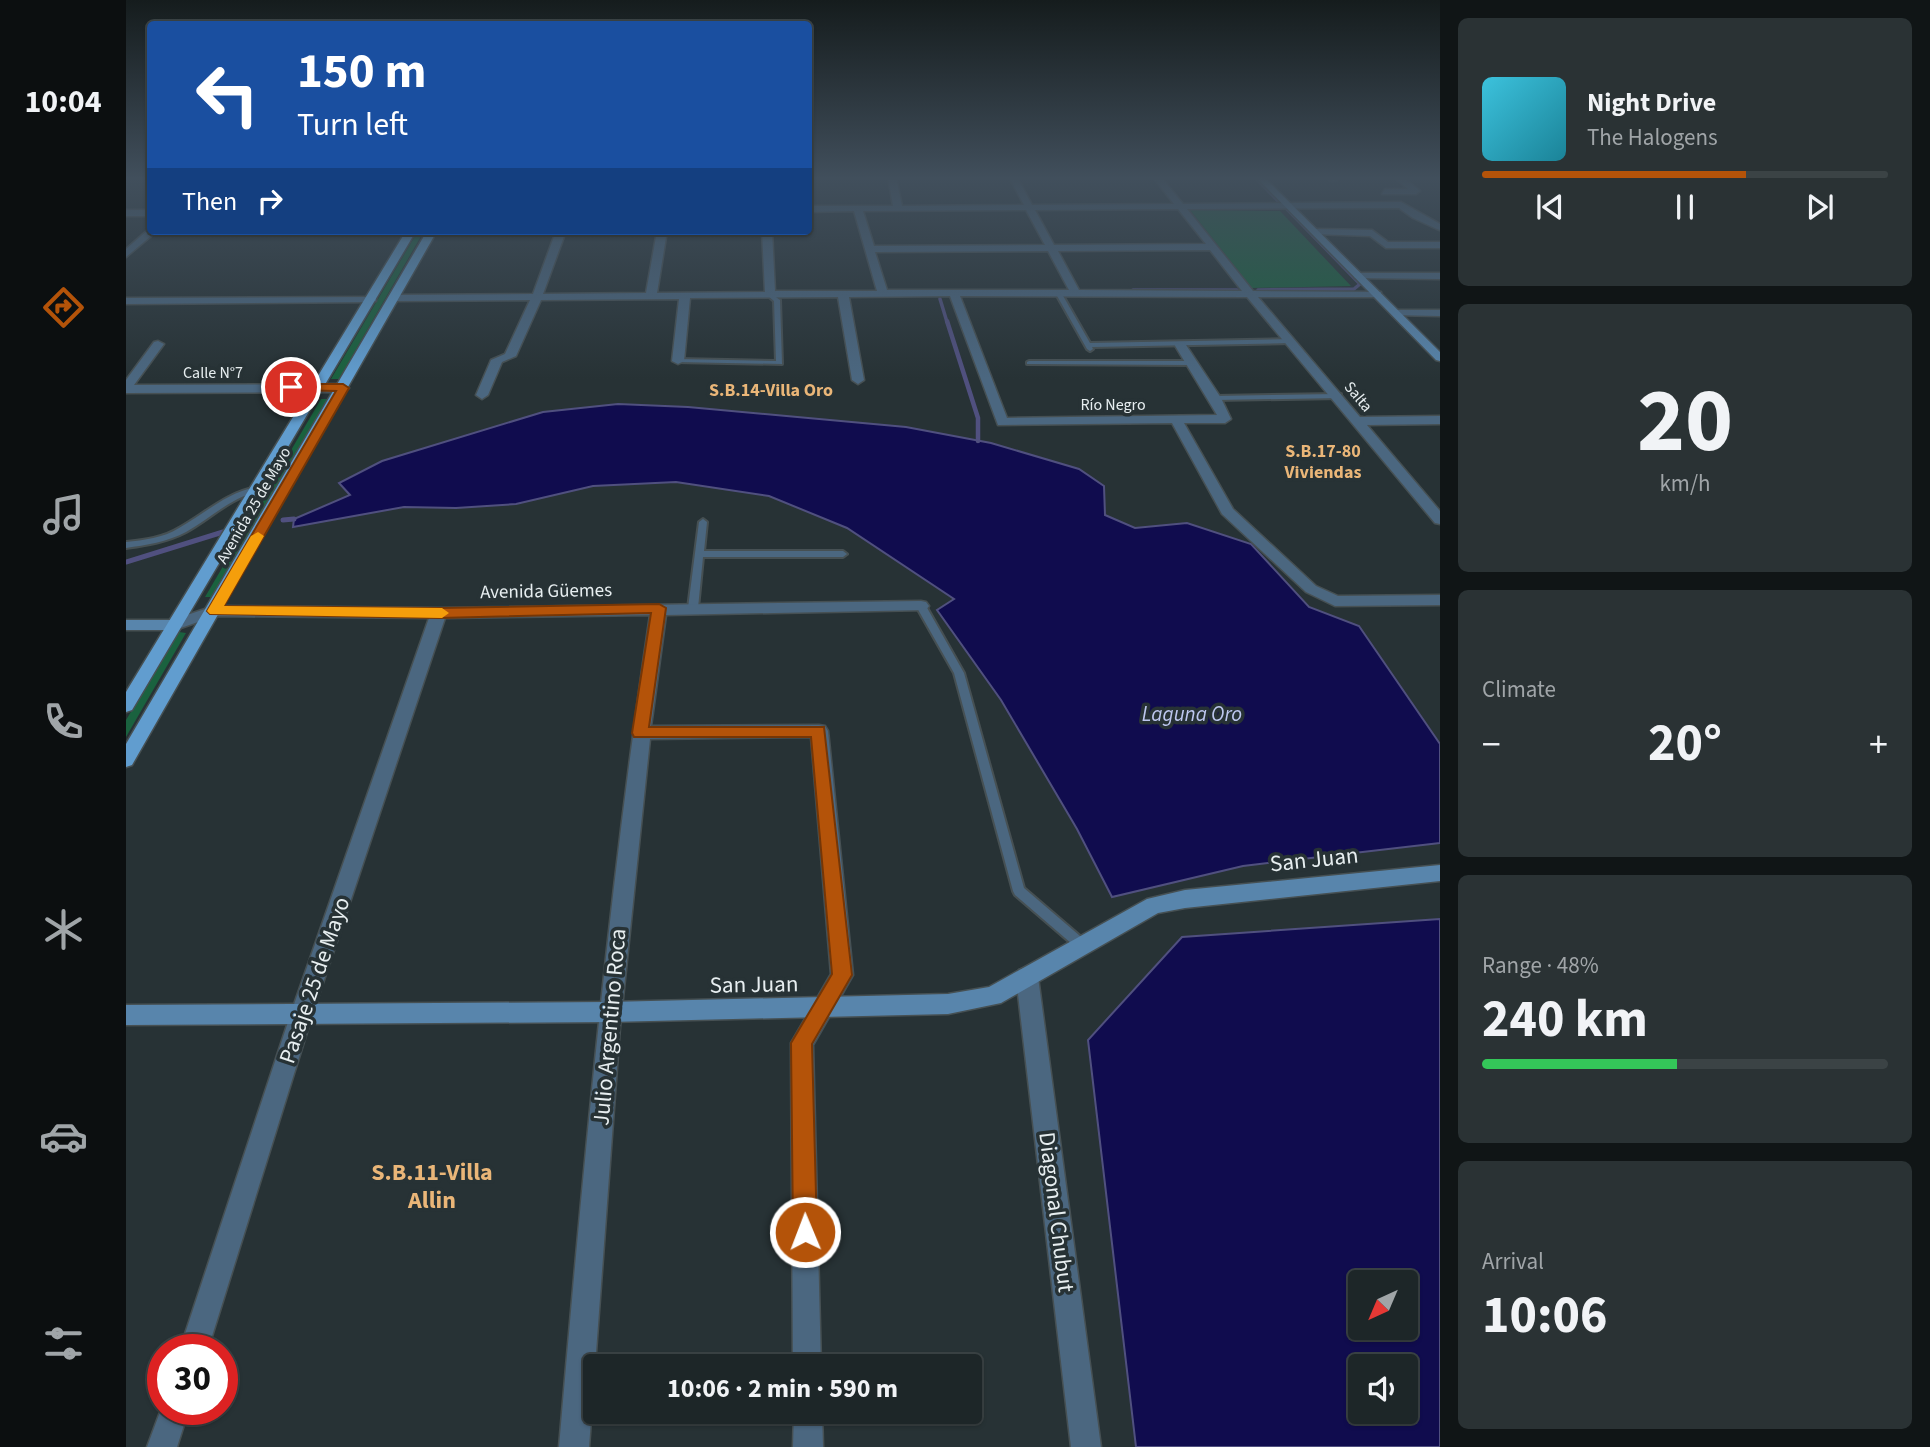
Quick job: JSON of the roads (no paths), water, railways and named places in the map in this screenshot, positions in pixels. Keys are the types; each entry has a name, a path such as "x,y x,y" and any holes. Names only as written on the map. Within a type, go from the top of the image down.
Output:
{"main road":[{"name":"Avenida 25 de Mayo","path":"126,706 403,245"},
{"name":"Avenida 25 de Mayo","path":"126,760 215,611 424,245"}],"street":[{"path":"482,395 497,360 510,356 537,297 556,245"},
{"path":"651,296 660,245"},
{"path":"768,245 770,295"},
{"path":"868,245 883,294"},
{"name":"Salta","path":"1210,245 1440,520"},
{"path":"1328,245 1440,358"},
{"path":"1385,245 1440,245"},
{"path":"1051,247 1076,294"},
{"path":"869,249 1212,247"},
{"path":"1359,276 1440,276"},
{"path":"394,298 954,293 1377,294"},
{"name":"Río Negro","path":"954,293 1002,422 1177,422 1224,419 1215,398"},
{"path":"843,294 858,380"},
{"path":"678,361 685,295"},
{"path":"126,301 372,299"},
{"path":"1396,313 1440,313"},
{"path":"126,388 158,344"},
{"path":"1180,344 1215,398"},
{"name":"Calle N°7","path":"126,388 343,388"},
{"path":"1359,421 1440,420"},
{"path":"1177,422 1227,511 1311,589 1335,601 1440,600"},
{"name":"Avenida Güemes","path":"175,625 215,611 439,613 921,606"},
{"name":"Julio Argentino Roca","path":"574,1447 609,1012 640,733 659,608"},
{"name":"Pasaje 25 de Mayo","path":"199,1334 303,1013 439,613"},
{"path":"126,625 175,625"},
{"path":"640,733 818,731 842,975 802,1043 807,1354"},
{"name":"San Juan","path":"126,1015 609,1012 947,1004 993,996 1154,905 1185,899 1440,873"},
{"name":"Diagonal Chubut","path":"1027,977 1086,1447"},
{"path":"808,1424 808,1447"},
{"path":"163,1447 170,1425"}],"lane":[{"path":"1059,294 1097,361"},
{"path":"678,361 780,363 777,300 770,295"},
{"path":"1088,345 1291,341"},
{"path":"1029,363 1192,363"},
{"path":"1215,398 1338,396"},
{"path":"126,545 153,542 187,528 238,492 256,489"},
{"path":"693,608 703,522"},
{"path":"699,554 843,554"},
{"path":"921,606 959,673 1019,891 1083,946"}],"water":[{"name":"Laguna Oro","path":"618,404 688,407 906,427 991,443 1079,469 1104,486 1105,515 1135,528 1187,523 1251,544 1309,607 1359,626 1440,744 1440,843 1243,866 1112,897 1077,829 1001,700 937,610 954,599 847,528 769,496 676,482 593,486 516,504 456,508 404,507 293,527 294,519 350,495 339,483 382,461 543,412"},
{"path":"1440,919 1440,1447 1136,1447 1088,1040 1182,937"}],"waterway":[{"path":"1258,290 1354,289 1360,284 1322,245"},
{"path":"1133,290 1237,290"},
{"path":"940,299 947,322"},
{"path":"947,321 978,418 978,441"},
{"path":"283,520 294,519"},
{"path":"126,562 223,532"}],"district":[{"name":"S.B.14-Villa Oro","path":"771,390"},
{"name":"S.B.17-80 Viviendas","path":"1323,461"},
{"name":"S.B.11-Villa Allin","path":"432,1186"}]}
